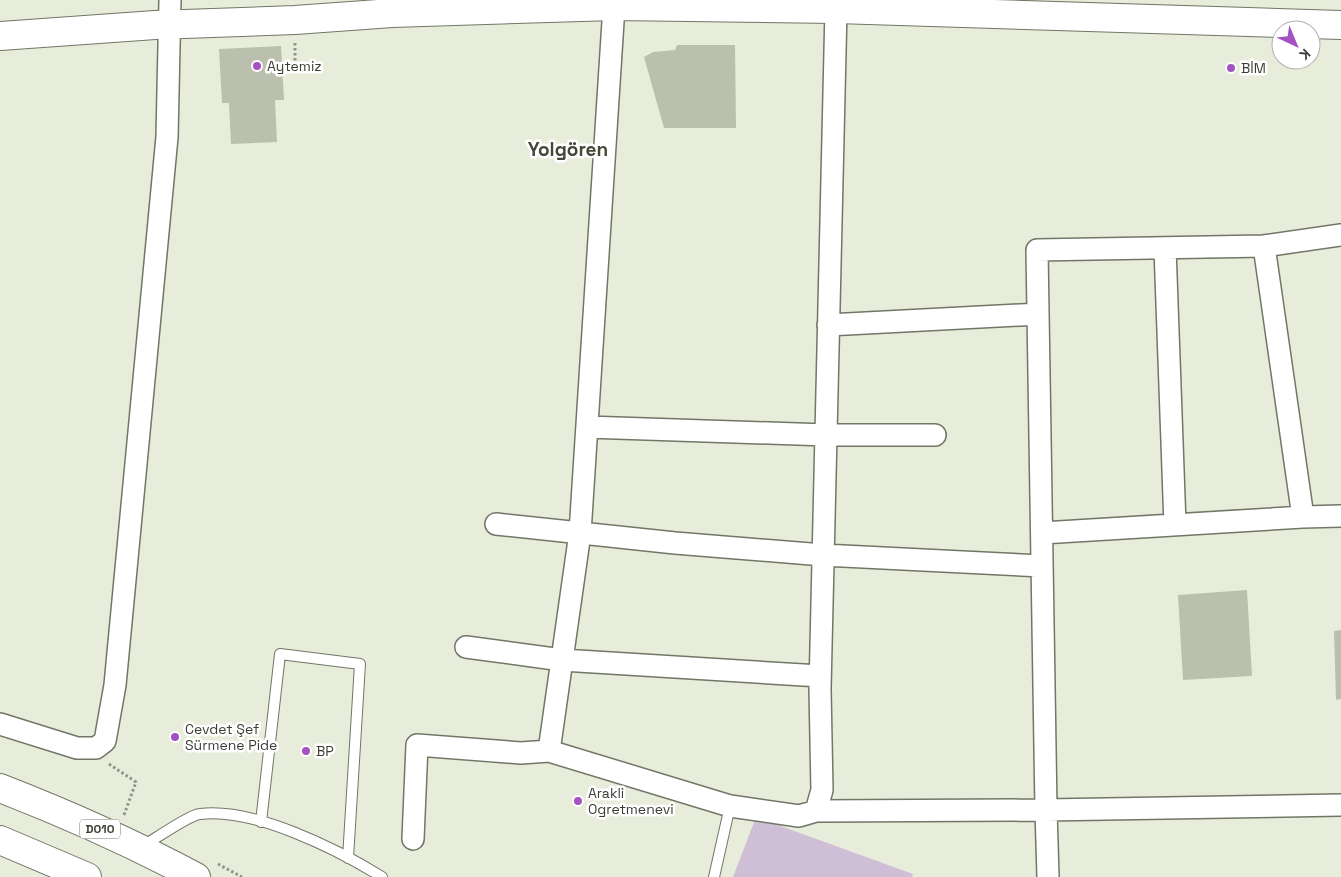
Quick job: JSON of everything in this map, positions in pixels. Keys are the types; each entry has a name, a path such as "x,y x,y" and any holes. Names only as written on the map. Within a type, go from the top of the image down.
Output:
{"main road":[{"path":"0,36 169,12 295,20 392,13 614,6 836,9 1341,25"},
{"name":"D010","path":"0,788 71,816 141,848 196,877"},
{"path":"0,840 87,877"}],"street":[{"path":"549,751 580,533 614,6"},
{"path":"816,811 822,790 820,676 836,9"},
{"path":"0,724 77,748 96,748 105,741 116,675 166,146 169,12"},
{"path":"1048,877 1037,250 1264,246 1341,236"},
{"path":"1264,246 1303,517"},
{"path":"1165,248 1175,525"},
{"path":"828,325 1038,314"},
{"path":"587,427 826,435 935,435"},
{"path":"1042,533 1341,516"},
{"path":"496,524 823,555 1042,566"},
{"path":"466,647 562,660 820,676"},
{"path":"413,839 417,745 522,753 549,751 730,806 799,816 816,811 1046,810 1341,805"}],"lane":[{"path":"261,822 280,654 360,664 348,858"},
{"path":"714,877 730,806"},
{"path":"141,848 198,814 237,814 292,832 348,858 382,877"}],"path":[{"path":"123,815 136,782"}],"shaded area":[{"path":"756,817 913,874 912,877 733,877"}],"building":[{"path":"677,45 735,45 736,128 664,128 644,57 653,52 675,50"},
{"path":"281,46 284,100 275,100 277,142 231,144 229,103 222,103 219,49"},
{"path":"1247,590 1252,676 1183,680 1178,595"},
{"path":"1341,630 1341,699 1336,700 1334,631"}],"place":[{"name":"Aytemiz","path":"257,66"},
{"name":"BİM","path":"1231,68"},
{"name":"Cevdet Şef Sürmene Pide","path":"175,737"},
{"name":"BP","path":"306,751"},
{"name":"Arakli Ogretmenevi","path":"578,801"}],"district":[{"name":"Yolgören","path":"568,149"}]}
